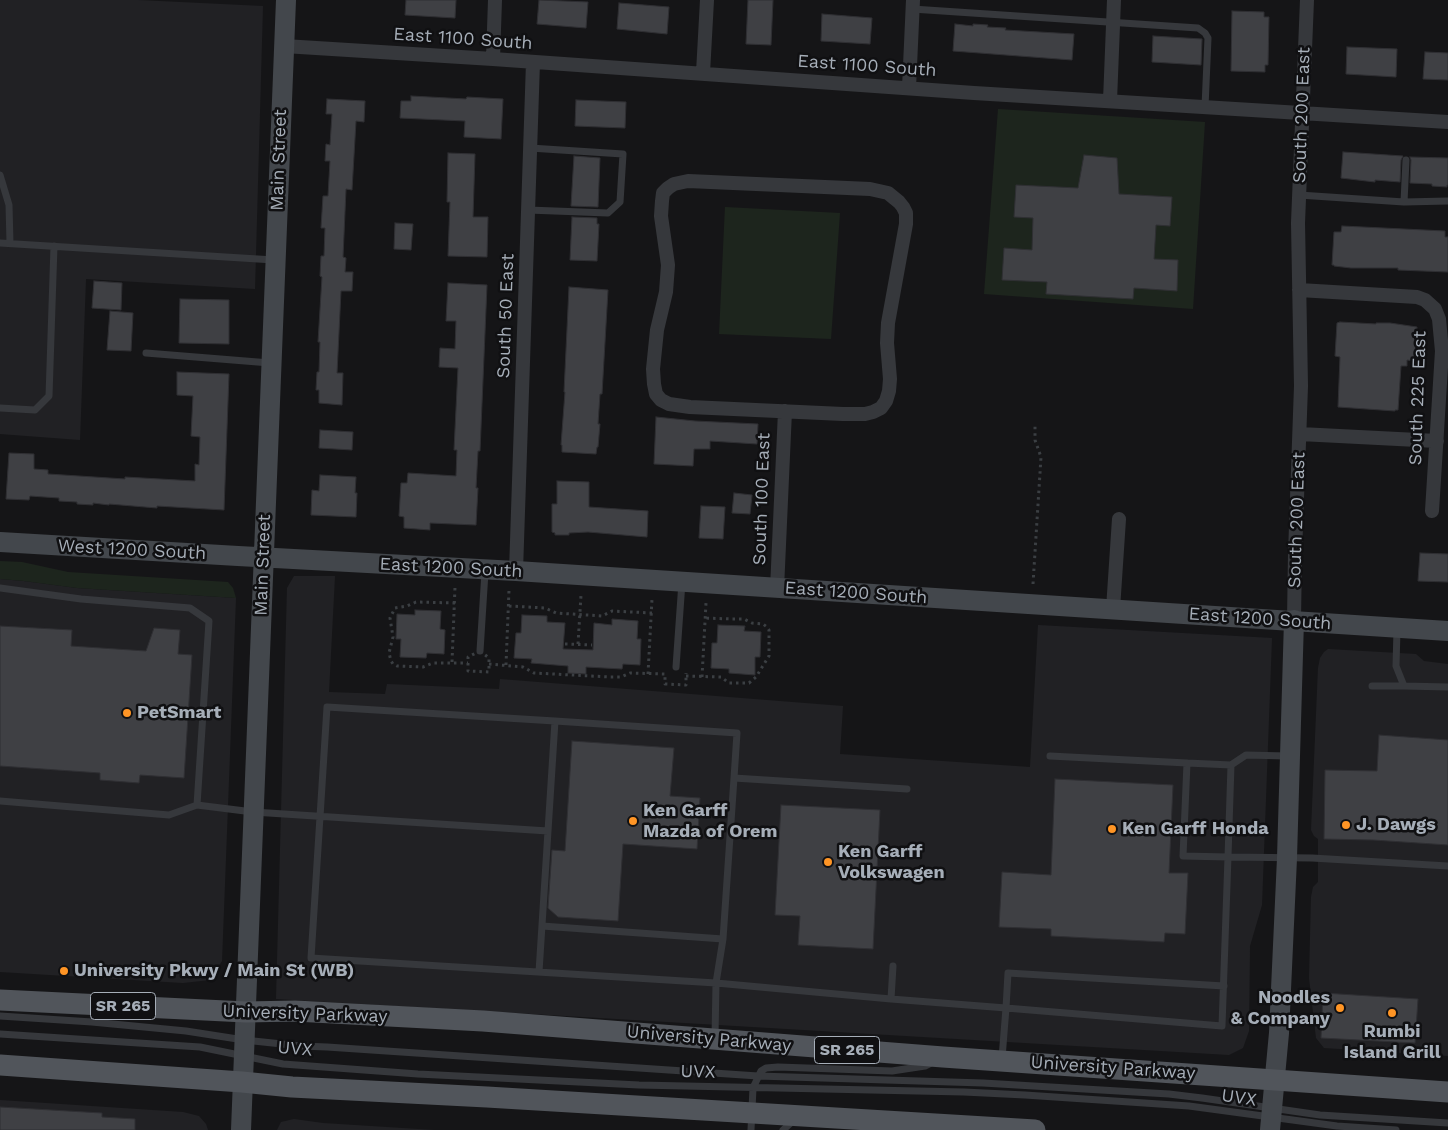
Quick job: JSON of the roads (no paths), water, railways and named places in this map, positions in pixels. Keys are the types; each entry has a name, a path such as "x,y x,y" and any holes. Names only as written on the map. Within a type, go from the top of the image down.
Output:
{"main road":[{"name":"University Parkway","path":"0,1000 246,1012 295,1011 482,1021 943,1057 1448,1092"},
{"path":"0,1065 292,1087 487,1097 752,1122 801,1116 1035,1130"}],"street":[{"name":"Main Street","path":"241,1130 286,0"},
{"path":"493,59 495,0"},
{"path":"703,73 707,0"},
{"path":"1110,101 1114,0"},
{"name":"South 200 East","path":"1271,1118 1279,1033 1287,858 1302,345 1299,290 1299,195 1307,0"},
{"path":"909,88 912,5"},
{"name":"East 1100 South","path":"284,46 1448,122"},
{"name":"South 50 East","path":"516,571 533,62"},
{"path":"688,181 870,190 888,194 899,202 906,213 906,224 888,323 887,343 890,379 886,401 881,408 865,414 785,411 690,407 669,404 661,400 656,394 653,369 657,330 666,292 668,265 661,216 662,201 663,193 674,184 688,181"},
{"name":"South 225 East","path":"1299,290 1417,297 1425,300 1435,309 1442,335 1442,351 1432,511"},
{"name":"South 100 East","path":"777,589 785,411"},
{"path":"1300,434 1436,441"},
{"path":"1113,609 1119,519"},
{"name":"West 1200 South","path":"0,542 263,558"},
{"name":"East 1200 South","path":"263,558 485,569 1448,631"}],"lane":[{"path":"912,5 1113,24 1198,28 1208,38 1205,107"},
{"path":"528,210 608,213 620,202 622,154 530,148"},
{"path":"1404,202 1406,160"},
{"path":"0,175 9,205 10,243"},
{"path":"1299,195 1404,202 1448,200"},
{"path":"0,242 275,260"},
{"path":"0,408 35,410 49,396 54,246"},
{"path":"146,353 271,363"},
{"path":"480,651 485,569"},
{"path":"676,666 682,582"},
{"path":"0,588 190,608 209,620 197,805"},
{"path":"1397,628 1396,666 1404,686"},
{"path":"1372,686 1448,687"},
{"path":"715,1040 716,984 723,939 737,733 327,707 311,958 716,984 1222,1026 1231,765"},
{"path":"539,972 555,721"},
{"path":"1050,756 1231,765 1246,755 1290,756"},
{"path":"1187,763 1182,856 1345,860 1448,866"},
{"path":"734,778 907,789"},
{"path":"0,801 169,815 197,805 253,812 320,817 548,831"},
{"path":"542,926 723,939"},
{"path":"891,999 893,966"},
{"path":"1002,1061 1008,973 1224,986"},
{"name":"UVX","path":"0,1016 176,1030 244,1048 263,1061 283,1064 550,1081 1025,1095 1188,1106 1337,1126 1396,1130"},
{"name":"UVX","path":"0,1034 200,1047 301,1046 758,1076 983,1083 1124,1091 1202,1098 1271,1118"},
{"path":"752,1122 753,1088 760,1071 772,1067 892,1071 925,1066 943,1057"},
{"path":"1271,1118 1328,1115 1448,1123"},
{"path":"784,1130 791,1122 801,1116"}],"place":[{"name":"PetSmart","path":"127,713"},
{"name":"Ken Garff Mazda of Orem","path":"633,821"},
{"name":"J. Dawgs","path":"1346,825"},
{"name":"Ken Garff Honda","path":"1112,829"},
{"name":"Ken Garff Volkswagen","path":"828,862"},
{"name":"University Pkwy / Main St (WB)","path":"64,971"},
{"name":"Noodles & Company","path":"1340,1008"},
{"name":"Rumbi Island Grill","path":"1392,1013"}]}
